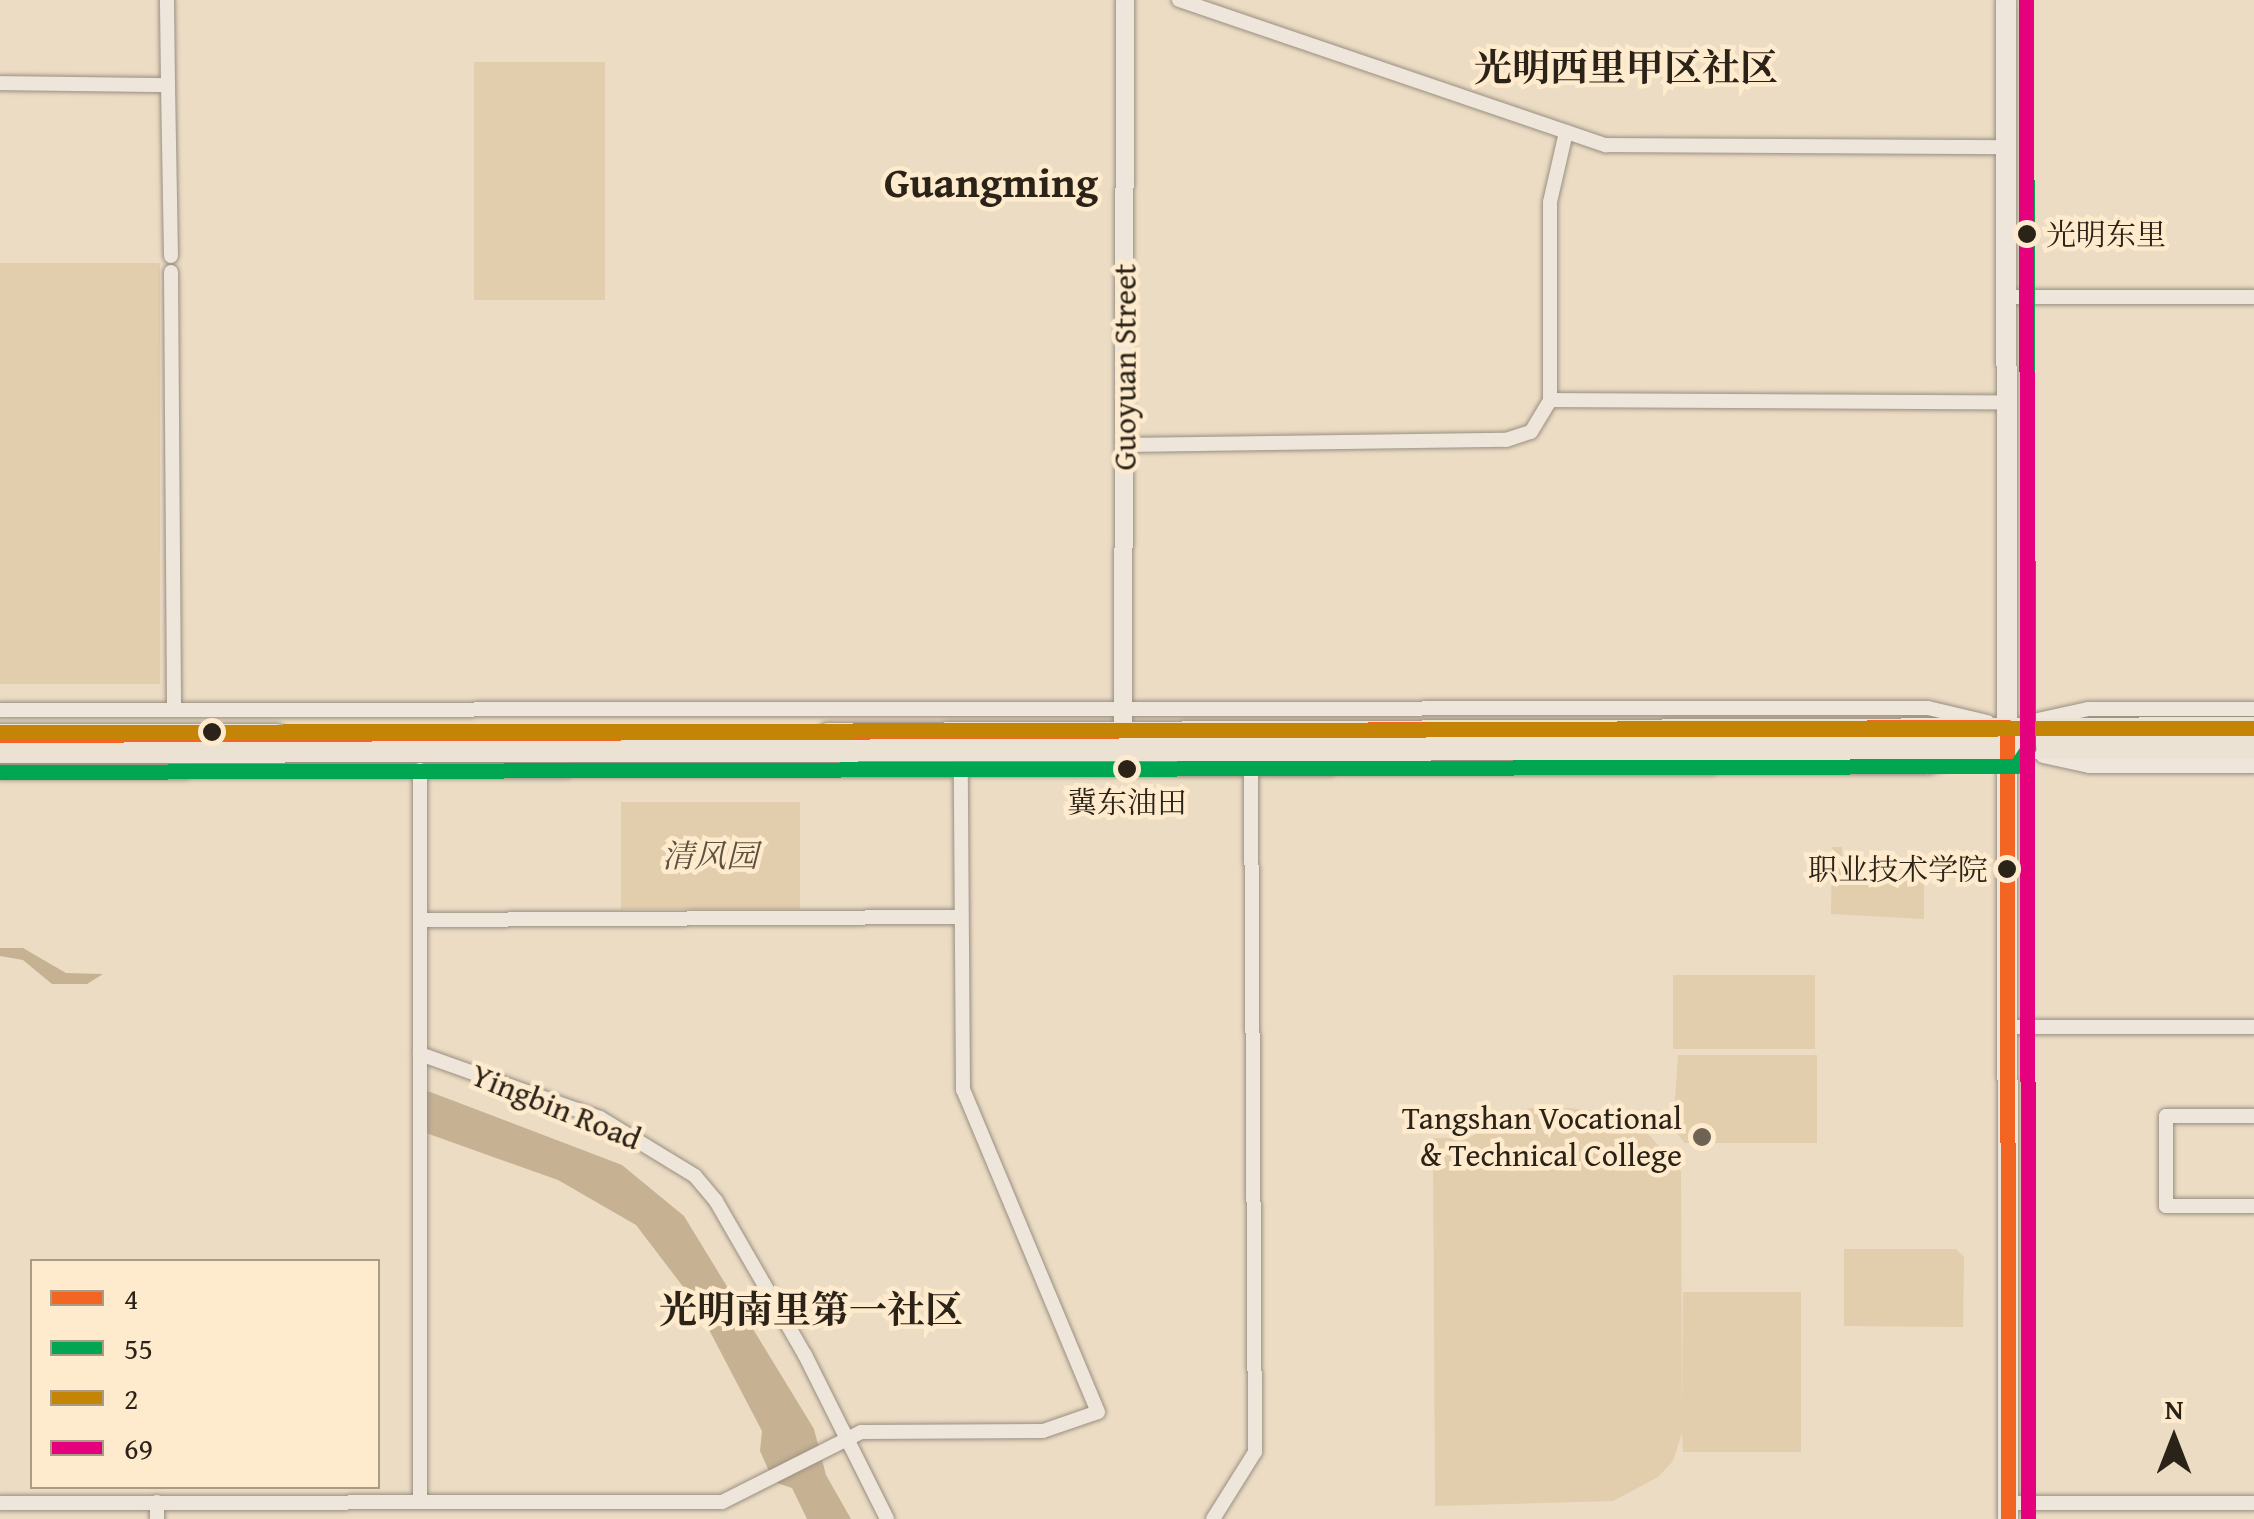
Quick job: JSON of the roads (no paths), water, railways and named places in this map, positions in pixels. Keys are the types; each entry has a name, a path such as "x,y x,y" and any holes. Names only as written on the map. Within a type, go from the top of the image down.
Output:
{"main road":[{"path":"2006,0 2008,1511"},
{"path":"0,752 2007,738 2254,728"},
{"path":"0,735 2007,738 2254,748"}],"street":[{"path":"167,0 174,710"},
{"name":"Guoyuan Street","path":"1123,734 1126,0"},
{"path":"1180,0 1606,145 2006,147"},
{"path":"0,83 168,85"},
{"path":"1125,445 1519,439 1531,432 1550,400 1550,202 1566,132"},
{"path":"2007,297 2254,297"},
{"path":"1550,400 2008,402"},
{"path":"0,710 1928,708 2088,766 2254,766"},
{"path":"0,772 1928,767 2088,709 2254,710"},
{"path":"52,772 87,752"},
{"path":"1213,1519 1256,1452 1251,769"},
{"path":"420,770 420,1500"},
{"path":"0,1503 722,1502 844,1438 1043,1430 1098,1412 963,1090 961,771"},
{"path":"420,920 962,918"},
{"path":"2008,1026 2254,1026"},
{"name":"Yingbin Road","path":"420,1054 600,1118 695,1176 795,1338 886,1519"},
{"path":"2254,1116 2166,1116 2166,1206 2254,1206"},
{"path":"156,1502 157,1519"},
{"path":"2008,1511 2254,1503"}],"place":[{"name":"光明东里","path":"2027,234"},
{"name":"冀东油田","path":"1127,769"},
{"name":"职业技术学院","path":"2007,869"},
{"name":"Tangshan Vocational & Technical College","path":"1702,1137"}],"district":[{"name":"光明西里甲区社区","path":"1626,68"},
{"name":"Guangming","path":"991,182"},
{"name":"光明南里第一社区","path":"811,1310"}],"park label":[{"name":"清风园","path":"710,856"}]}
